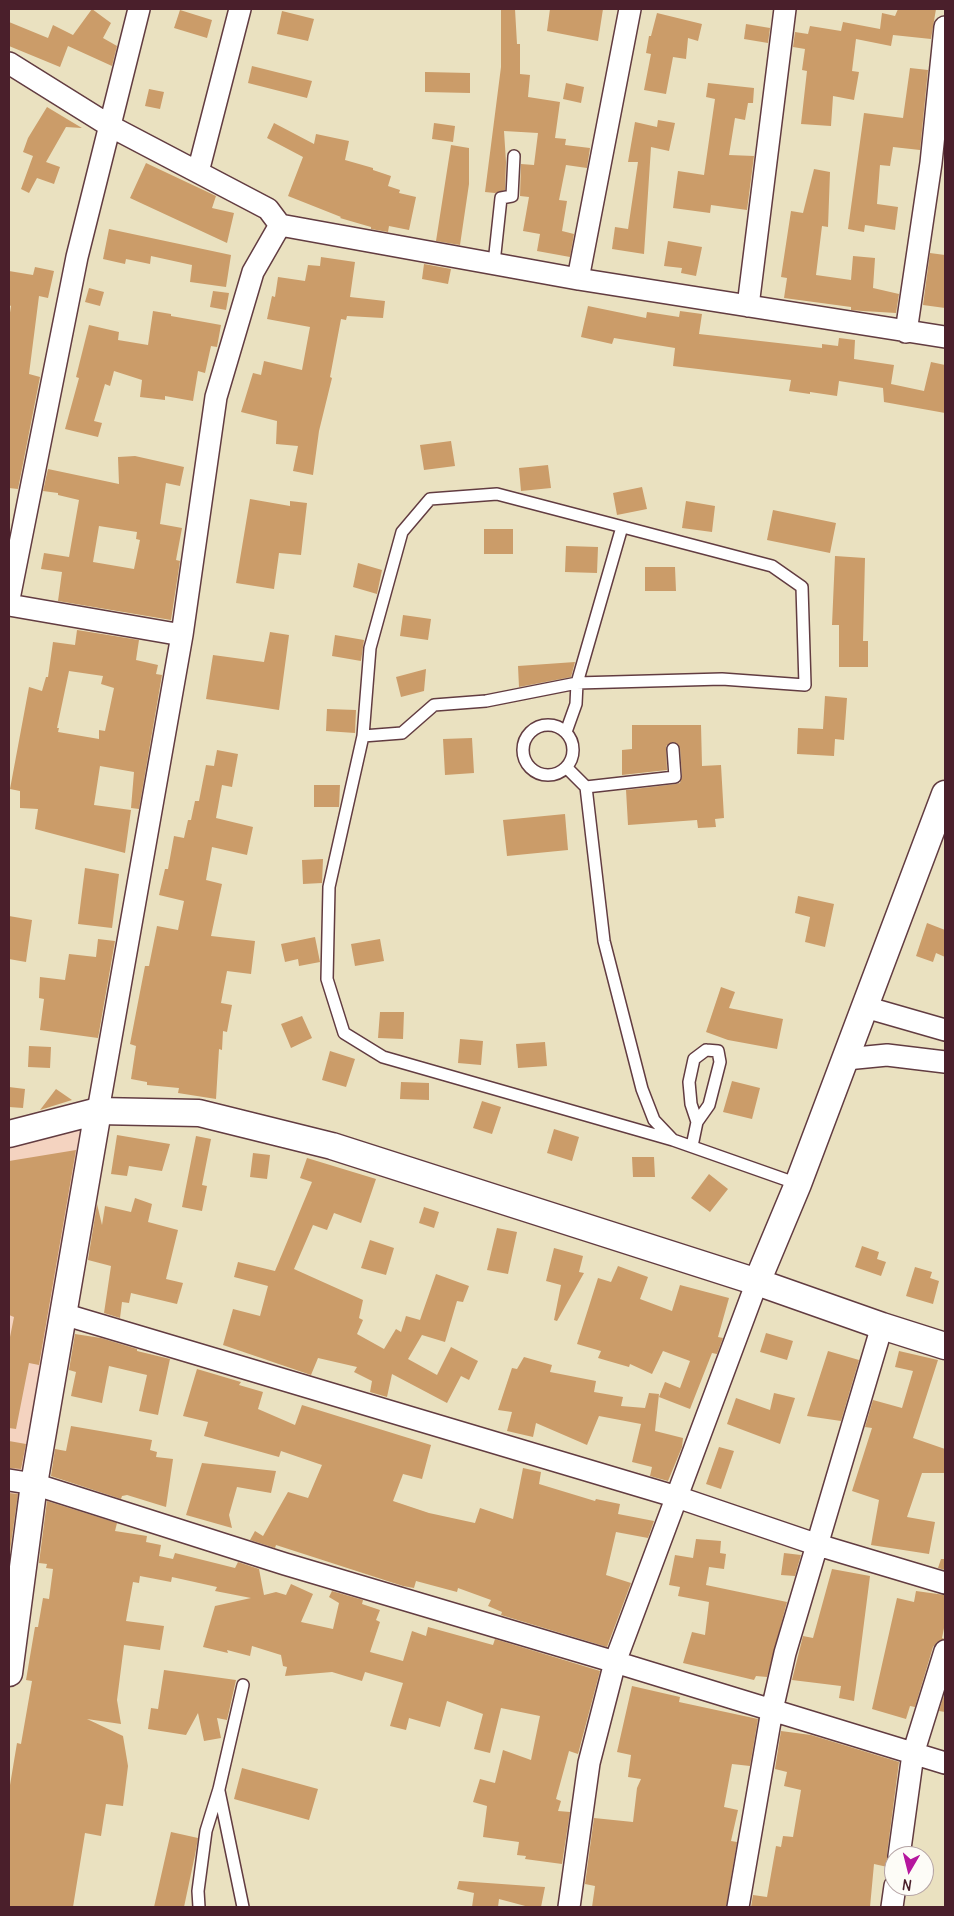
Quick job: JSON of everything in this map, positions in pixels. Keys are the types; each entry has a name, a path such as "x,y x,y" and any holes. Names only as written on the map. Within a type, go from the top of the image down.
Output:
{"street":[{"path":"9,599 77,257 139,9"},
{"path":"198,172 240,9"},
{"path":"578,278 630,9"},
{"path":"748,306 785,9"},
{"path":"906,332 931,164 945,27"},
{"path":"9,64 110,126 268,209 280,225 494,264 945,337"},
{"path":"9,1673 34,1484 182,635 216,397 253,272 280,225"},
{"path":"9,605 182,635"},
{"path":"569,1907 589,1763 615,1662 757,1282 798,1184 945,794"},
{"path":"865,1007 945,1030"},
{"path":"846,1058 887,1055 945,1062"},
{"path":"9,1134 98,1111 199,1113 332,1146 757,1282 945,1346"},
{"path":"63,1314 677,1497 818,1545 945,1584"},
{"path":"738,1907 772,1710 785,1653 882,1326"},
{"path":"9,1480 34,1484 285,1564 945,1763"},
{"path":"900,1846 913,1754 945,1651"}],"lane":[{"path":"494,264 501,198 512,196 514,156"},
{"path":"363,736 402,733 434,705 486,701 577,683 722,679 805,685 802,587 772,566 497,494 430,499 402,532 370,648 363,736 329,887 327,979 344,1033 382,1057 673,1140 798,1184"},
{"path":"566,732 576,704 577,683 622,527"},
{"path":"554,725 566,732 573,743 573,756 567,768 555,775 542,776 530,769 523,758 523,744 529,732 541,726 554,725"},
{"path":"586,786 675,777 673,749"},
{"path":"567,768 586,786 604,941 642,1089 654,1120 673,1140"},
{"path":"692,1146 697,1122 708,1105 711,1096 720,1062 718,1051 706,1050 694,1059 690,1082 691,1104 697,1122"},
{"path":"199,1907 198,1891 206,1831 219,1790 243,1685"},
{"path":"219,1790 243,1907"}],"shaded area":[{"path":"94,1122 22,1500 9,1497 9,1144"}],"building":[{"path":"92,9 111,23 103,38 117,46 112,66 68,46 60,67 9,46 9,22 48,38 53,25 73,35"},
{"path":"501,9 515,9 517,44 520,44 520,74 530,75 528,97 560,102 555,138 566,139 565,145 590,148 587,168 566,165 559,200 567,201 562,231 574,234 570,257 537,251 540,234 523,231 529,197 520,196 521,164 534,165 538,133 504,131 505,190 495,193 485,192 501,67"},
{"path":"550,9 603,9 598,41 547,31"},
{"path":"898,9 936,9 931,39 893,35 891,46 856,39 852,71 859,72 854,100 833,96 831,126 801,124 807,71 802,70 805,49 793,47 795,32 808,34 810,26 841,31 843,22 880,29 882,13 895,16"},
{"path":"180,10 212,20 207,38 174,28"},
{"path":"282,11 314,19 308,41 277,34"},
{"path":"657,13 702,24 698,41 688,38 686,59 673,57 666,94 644,90 651,54 646,53 649,36 651,36"},
{"path":"746,24 770,28 768,43 744,39"},
{"path":"252,66 312,81 307,98 248,83"},
{"path":"910,68 928,70 920,150 893,147 890,166 880,165 877,204 898,207 895,230 865,225 864,232 848,229 864,113 903,118"},
{"path":"425,72 470,73 470,93 425,92"},
{"path":"566,83 584,87 581,103 563,99"},
{"path":"708,83 754,88 753,103 748,103 745,120 735,118 729,155 754,156 747,210 711,205 710,213 673,208 678,171 704,175 715,99 706,97"},
{"path":"149,89 164,92 160,109 145,106"},
{"path":"47,107 82,128 66,127 46,162 60,167 54,184 37,178 29,193 21,189 33,156 23,152 28,138"},
{"path":"658,120 675,123 669,151 651,147 644,254 612,249 615,227 628,229 638,162 628,162 635,122 657,127"},
{"path":"274,123 314,144 316,134 349,141 345,160 373,168 373,170 391,176 388,186 400,190 399,193 416,197 409,230 389,226 388,232 371,229 371,227 340,218 288,196 303,157 267,138"},
{"path":"434,123 455,126 453,142 432,139"},
{"path":"451,145 469,148 469,184 460,245 436,241"},
{"path":"146,163 216,196 212,208 234,213 227,243 130,198"},
{"path":"814,169 830,172 828,227 822,226 816,275 851,280 853,256 875,258 873,288 899,294 896,313 851,310 851,307 784,298 787,278 781,277 791,211 803,213"},
{"path":"109,229 231,255 226,287 190,282 192,265 151,256 150,264 126,259 125,264 103,259"},
{"path":"668,241 702,247 696,276 681,273 682,268 664,266"},
{"path":"930,253 945,255 945,308 923,305"},
{"path":"321,257 355,262 350,297 385,301 383,318 347,316 346,320 341,319 330,377 332,378 319,431 313,475 293,471 298,446 276,444 277,421 241,412 253,373 261,375 264,361 302,370 310,327 267,319 272,296 275,297 278,277 305,281 308,265 320,266"},
{"path":"424,264 451,269 448,284 422,279"},
{"path":"35,267 54,271 48,298 39,296 29,374 40,377 18,489 9,488 9,319 11,306 9,305 9,271 33,275"},
{"path":"89,288 104,292 100,306 85,302"},
{"path":"213,291 229,293 226,310 210,307"},
{"path":"588,306 646,318 647,312 679,317 680,311 702,314 699,334 822,348 822,344 838,346 839,338 855,340 854,359 894,365 891,384 924,391 931,362 945,365 945,413 884,402 883,388 839,381 837,396 810,392 810,394 789,391 791,380 673,366 675,348 614,338 612,344 581,337"},
{"path":"153,311 221,325 217,347 211,346 205,373 198,371 193,401 165,396 165,400 140,397 142,380 114,371 110,386 105,384 94,421 102,423 98,437 65,429 79,378 76,377 89,325 119,332 118,340 148,345"},
{"path":"451,441 455,466 424,470 420,445"},
{"path":"135,456 184,467 180,486 166,483 160,524 182,528 176,560 180,561 171,620 58,601 62,572 41,569 44,553 69,557 79,500 58,495 58,493 43,491 48,469 119,484 118,457","holes":["99,526 137,532 136,539 140,540 134,569 93,562"]},
{"path":"548,465 551,488 521,491 519,468"},
{"path":"642,487 647,509 617,515 613,493"},
{"path":"250,499 290,506 290,501 307,503 301,555 279,553 274,589 236,583"},
{"path":"686,501 715,506 712,532 682,528"},
{"path":"773,510 836,523 830,553 767,540"},
{"path":"484,529 513,529 513,554 484,554"},
{"path":"566,546 598,547 597,573 565,572"},
{"path":"835,556 865,558 863,641 868,641 868,667 839,667 839,625 832,625"},
{"path":"358,563 382,570 377,594 353,587"},
{"path":"645,567 675,567 676,591 645,591"},
{"path":"403,615 431,619 428,640 400,636"},
{"path":"77,630 139,640 136,660 158,665 156,674 162,675 139,809 131,808 134,772 100,766 94,805 131,810 125,853 35,829 38,809 20,808 20,791 10,789 29,687 42,691 46,677 48,677 53,642 75,645","holes":["69,671 103,676 101,684 114,688 105,731 99,730 99,739 58,732 59,728 57,728"]},
{"path":"270,632 289,635 279,710 206,699 213,655 264,662"},
{"path":"335,635 364,640 361,661 332,656"},
{"path":"575,662 571,677 519,687 518,666"},
{"path":"426,669 424,691 401,697 396,677"},
{"path":"825,696 847,698 844,740 835,739 834,756 797,754 798,728 823,729"},
{"path":"327,709 356,710 355,733 326,731"},
{"path":"632,725 701,725 702,766 721,765 724,818 715,819 716,827 698,828 697,820 628,825 626,790 680,783 682,776 680,748 673,742 666,746 667,770 622,775 622,750 632,749"},
{"path":"472,738 474,773 445,775 443,739"},
{"path":"217,750 238,754 232,787 222,785 216,818 253,827 247,855 212,847 206,880 222,884 211,936 255,941 251,974 227,971 221,1003 232,1005 227,1032 223,1031 222,1050 219,1049 216,1099 178,1093 179,1088 147,1085 147,1082 131,1079 136,1046 130,1044 145,966 149,966 157,926 178,930 184,901 159,895 165,869 168,869 174,836 184,838 188,820 191,820 195,801 199,801 206,765 214,766"},
{"path":"314,785 340,785 339,807 314,807"},
{"path":"565,814 568,850 507,856 503,820"},
{"path":"323,859 322,883 303,884 302,860"},
{"path":"85,868 119,874 112,928 78,924"},
{"path":"798,896 834,904 825,947 805,942 810,917 795,913"},
{"path":"9,916 32,920 26,962 9,959"},
{"path":"927,923 945,930 945,957 936,953 933,962 916,956"},
{"path":"315,937 320,962 299,966 298,959 285,962 281,944"},
{"path":"98,939 115,941 98,1038 40,1030 44,999 39,998 40,977 65,980 69,954 96,957"},
{"path":"380,939 384,961 355,966 351,944"},
{"path":"721,987 735,992 729,1008 783,1019 777,1049 728,1040 706,1032"},
{"path":"380,1012 404,1012 403,1039 378,1038"},
{"path":"302,1016 312,1038 291,1048 281,1024"},
{"path":"460,1039 483,1041 481,1065 458,1063"},
{"path":"545,1042 547,1066 518,1068 516,1044"},
{"path":"29,1046 51,1047 50,1068 28,1067"},
{"path":"330,1051 355,1059 346,1087 322,1080"},
{"path":"732,1081 760,1088 752,1119 723,1112"},
{"path":"401,1082 429,1083 429,1100 400,1099"},
{"path":"9,1087 25,1089 23,1108 9,1107"},
{"path":"56,1089 72,1100 40,1110"},
{"path":"482,1101 501,1107 492,1134 473,1128"},
{"path":"554,1129 579,1137 572,1161 547,1153"},
{"path":"117,1135 170,1144 162,1171 129,1166 127,1176 111,1174"},
{"path":"196,1136 211,1139 202,1185 207,1186 202,1211 182,1207"},
{"path":"76,1150 39,1365 29,1363 16,1429 9,1428 9,1342 14,1317 9,1315 9,1161"},
{"path":"253,1153 270,1155 267,1179 250,1177"},
{"path":"632,1157 654,1157 655,1177 633,1177"},
{"path":"307,1158 376,1179 361,1223 334,1213 327,1230 313,1225 294,1269 363,1300 359,1318 363,1320 357,1334 384,1349 396,1329 401,1332 406,1316 420,1320 436,1274 469,1286 463,1302 457,1301 445,1342 422,1335 408,1359 437,1375 451,1347 478,1361 469,1380 461,1376 447,1403 392,1374 387,1397 370,1392 372,1381 354,1372 357,1367 318,1358 311,1375 223,1345 233,1309 260,1316 268,1286 234,1277 238,1262 275,1271 312,1182 300,1178"},
{"path":"709,1174 728,1189 710,1212 691,1198"},
{"path":"135,1198 152,1204 148,1222 178,1230 166,1279 183,1283 177,1304 131,1293 129,1303 122,1302 120,1318 104,1313 111,1266 88,1260 97,1204 102,1225 105,1206 131,1212"},
{"path":"424,1207 439,1212 434,1228 419,1223"},
{"path":"497,1228 517,1232 508,1274 487,1270"},
{"path":"370,1240 394,1248 386,1275 361,1268"},
{"path":"862,1246 879,1252 877,1259 886,1262 881,1276 855,1267"},
{"path":"554,1248 583,1256 579,1272 584,1273 557,1321 554,1320 561,1285 546,1281"},
{"path":"618,1266 648,1277 640,1299 672,1311 680,1285 729,1298 718,1337 723,1338 717,1354 712,1353 690,1409 659,1397 665,1382 680,1388 690,1361 663,1351 652,1374 630,1364 629,1367 598,1358 601,1351 577,1344 598,1278 611,1282"},
{"path":"915,1267 932,1272 930,1278 939,1281 933,1304 906,1296"},
{"path":"766,1333 793,1341 787,1360 760,1352"},
{"path":"75,1334 101,1338 137,1349 137,1351 170,1359 158,1415 139,1411 147,1375 109,1366 102,1403 71,1396 76,1372 69,1370"},
{"path":"828,1351 859,1360 841,1421 807,1416"},
{"path":"899,1351 938,1360 913,1438 945,1449 945,1473 922,1473 907,1517 935,1522 929,1554 871,1545 879,1500 852,1491 872,1428 865,1427 873,1400 902,1408 913,1371 895,1367"},
{"path":"524,1357 552,1365 550,1372 596,1381 594,1392 623,1397 621,1406 645,1408 649,1393 659,1394 655,1431 683,1438 682,1447 668,1481 650,1476 652,1467 632,1462 641,1424 599,1416 587,1445 536,1423 533,1437 507,1431 512,1412 498,1410 512,1368 517,1369"},
{"path":"197,1369 241,1382 239,1385 263,1392 258,1409 295,1425 302,1405 431,1445 422,1479 403,1474 393,1501 429,1513 475,1523 480,1508 513,1519 523,1468 541,1472 539,1484 595,1501 596,1499 620,1504 618,1514 654,1521 648,1538 616,1532 606,1575 631,1583 607,1647 501,1615 502,1612 488,1606 491,1600 458,1588 457,1592 416,1581 414,1588 403,1586 276,1545 275,1548 250,1540 255,1531 263,1536 288,1492 308,1498 322,1465 281,1451 279,1457 204,1436 208,1422 183,1416"},
{"path":"774,1393 795,1398 780,1444 727,1424 736,1398 770,1410"},
{"path":"71,1426 152,1440 150,1450 157,1452 156,1457 173,1459 166,1507 127,1495 122,1496 121,1499 51,1476 55,1449 66,1451"},
{"path":"9,1441 26,1444 21,1469 9,1468"},
{"path":"719,1447 734,1451 721,1489 706,1484"},
{"path":"202,1463 276,1471 271,1493 237,1487 229,1515 232,1528 186,1515"},
{"path":"9,1493 18,1494 9,1558"},
{"path":"47,1501 117,1523 115,1531 147,1536 146,1542 161,1545 159,1556 173,1559 175,1553 235,1568 238,1562 259,1569 264,1595 276,1592 286,1595 291,1584 313,1594 301,1622 333,1629 339,1603 329,1597 332,1591 363,1600 362,1604 380,1610 376,1620 380,1622 370,1652 403,1661 412,1631 426,1636 428,1627 493,1645 495,1639 600,1671 578,1754 569,1751 556,1799 561,1801 558,1811 570,1812 562,1864 525,1859 526,1856 517,1855 519,1842 483,1837 487,1806 473,1802 480,1779 495,1783 503,1750 531,1760 540,1716 501,1708 490,1753 474,1749 483,1714 447,1701 440,1727 409,1718 406,1730 390,1726 403,1683 365,1672 362,1681 332,1672 285,1676 287,1667 283,1666 281,1655 252,1646 250,1656 227,1650 228,1653 203,1647 215,1606 251,1598 215,1591 217,1587 172,1577 171,1582 140,1576 139,1583 133,1582 126,1621 164,1626 160,1650 124,1645 117,1700 121,1724 87,1719 123,1736 128,1766 123,1806 106,1804 101,1836 85,1833 73,1907 9,1907 9,1791 17,1743 21,1744 32,1681 26,1680 35,1627 38,1627 43,1598 49,1599 53,1569 46,1568 47,1564 39,1563"},
{"path":"696,1539 721,1541 720,1553 726,1554 724,1569 709,1567 706,1585 787,1602 767,1677 756,1676 754,1680 683,1663 692,1632 705,1635 709,1602 678,1596 680,1587 669,1585 675,1555 693,1558"},
{"path":"784,1553 801,1555 795,1576 781,1575"},
{"path":"941,1559 945,1559 945,1570 938,1568"},
{"path":"832,1569 870,1576 854,1701 839,1698 841,1686 792,1680 803,1636 813,1638"},
{"path":"916,1591 945,1595 945,1623 942,1638 945,1639 937,1642 933,1647 915,1707 910,1706 906,1719 872,1709 897,1598 914,1602"},
{"path":"164,1670 236,1680 227,1720 217,1718 221,1738 204,1741 198,1713 186,1735 148,1729 151,1708 158,1709"},
{"path":"632,1686 680,1697 679,1702 758,1719 750,1766 732,1764 724,1807 738,1810 731,1841 737,1842 726,1907 592,1907 595,1886 585,1884 594,1818 633,1822 637,1788 641,1779 628,1777 631,1755 617,1752"},
{"path":"945,1692 945,1712 939,1711"},
{"path":"781,1731 811,1735 899,1762 888,1846 884,1846 884,1866 874,1864 870,1907 751,1907 753,1895 767,1897 776,1846 781,1847 783,1836 793,1837 801,1790 784,1786 787,1772 775,1769"},
{"path":"242,1768 318,1789 309,1820 234,1799"},
{"path":"171,1832 198,1838 184,1907 154,1907"},
{"path":"459,1881 545,1887 541,1907 529,1907 499,1899 498,1907 472,1907 474,1893 457,1889"}]}
